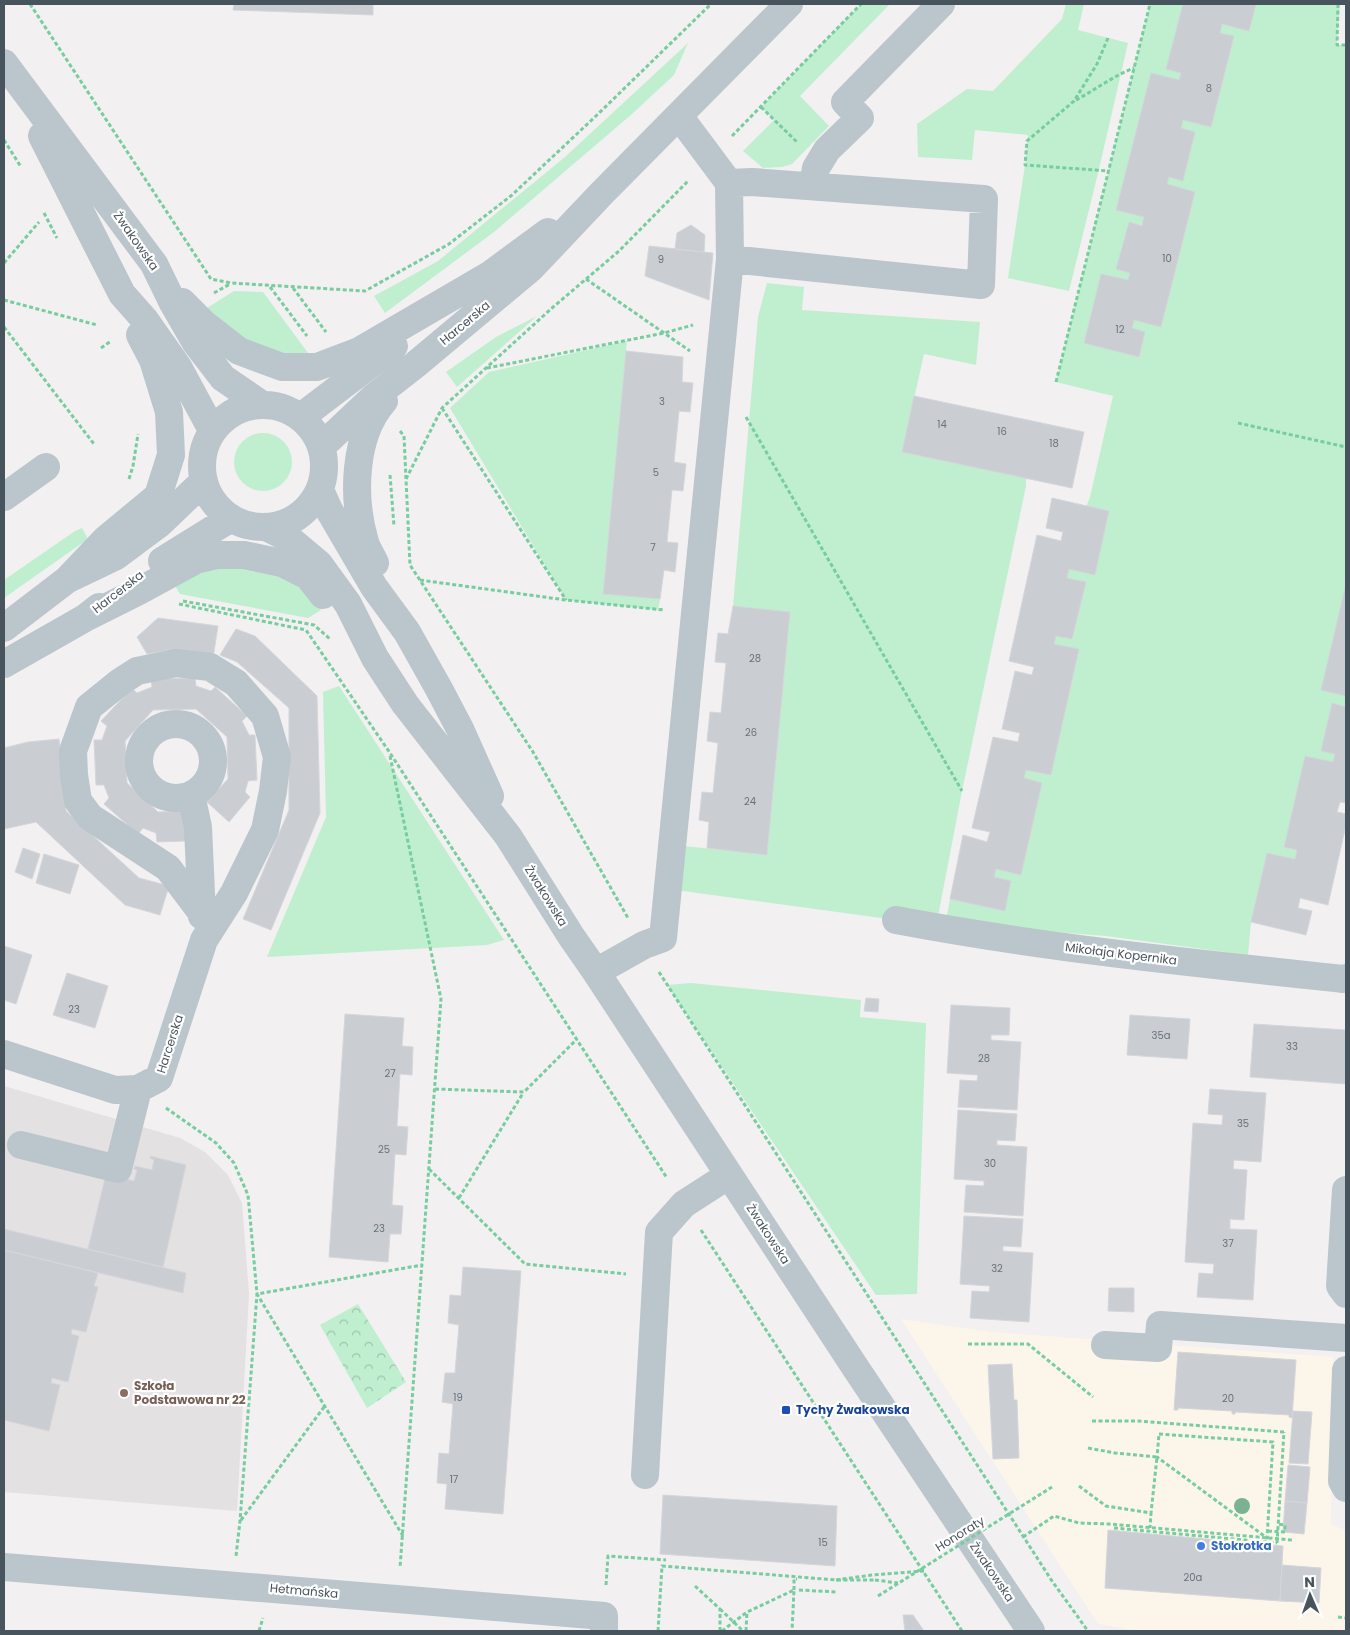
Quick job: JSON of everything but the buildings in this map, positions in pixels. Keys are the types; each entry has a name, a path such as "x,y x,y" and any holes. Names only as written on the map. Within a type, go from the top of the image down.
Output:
{"street":[{"name":"Harcerska","path":"322,446 374,397 415,366 531,268 602,193 789,4"},
{"path":"813,186 816,168 827,150 860,118 844,102 941,4"},
{"name":"Żwakowska","path":"7,69 154,264 196,344 223,378 261,404"},
{"name":"Żwakowska","path":"7,69 122,294 145,320 178,367 212,430"},
{"path":"596,972 644,945 663,938 730,259 729,183 679,116"},
{"path":"729,183 752,182 984,199 981,285 730,259"},
{"name":"Harcerska","path":"301,417 602,193"},
{"path":"154,264 179,299 203,323 239,351 282,367 317,367 359,351 491,274"},
{"path":"4,628 68,578 106,539 158,496 171,455 169,412 153,360 135,326 122,294"},
{"path":"407,632 365,543 356,501 362,439 370,420 380,405 415,366"},
{"path":"261,404 276,405 301,417 314,430 322,446 325,461 320,490 311,504 298,516 282,524 266,527 248,525 230,518 209,496 203,482 201,464 204,446 212,430 226,416 243,408 261,404"},
{"path":"4,497 46,467"},
{"path":"68,578 116,556 158,524 203,482"},
{"name":"Żwakowska","path":"320,490 329,510 374,588 407,632 460,729 508,836"},
{"name":"Harcerska","path":"4,664 85,618 132,579 230,518"},
{"name":"Żwakowska","path":"266,527 288,538 319,564 348,604 375,658 405,704 508,836 571,936 1031,1631"},
{"path":"85,618 196,560 217,555 244,555 282,563 308,576 375,658"},
{"path":"202,913 168,868 90,817 78,801 74,775 73,751 89,707 137,671 176,663 210,667 236,683 265,716 277,757 273,791 265,830 234,893 204,940"},
{"path":"191,795 198,827 204,940"},
{"name":"Mikołaja Kopernika","path":"896,920 1104,953 1346,978"},
{"name":"Harcerska","path":"4,1054 114,1090 138,1089 159,1078 204,940"},
{"path":"21,1145 118,1169 138,1089"},
{"path":"645,1475 659,1232 684,1204 729,1175"},
{"path":"1346,1190 1340,1286 1346,1294"},
{"path":"1105,1345 1158,1348 1160,1326 1346,1338"},
{"path":"1346,1370 1342,1481 1346,1488"},
{"name":"Hetmańska","path":"4,1567 396,1598 604,1624"}],"path":[{"path":"30,4 211,279 230,283 365,291 449,244 512,195 711,4"},
{"path":"405,479 442,408 619,251 862,4"},
{"path":"1056,382 1150,4"},
{"path":"1338,4 1337,45 1346,45"},
{"path":"1074,101 1097,64 1108,38"},
{"path":"1109,170 1025,165 1027,140 1074,101 1121,73 1134,68"},
{"path":"761,107 800,145"},
{"path":"4,263 38,222"},
{"path":"586,279 719,371"},
{"path":"207,296 230,283"},
{"path":"4,300 97,325"},
{"path":"486,368 664,334 724,316"},
{"path":"4,327 94,444"},
{"path":"442,408 566,600"},
{"path":"744,414 962,791"},
{"path":"1238,423 1346,447"},
{"path":"420,580 566,600 670,611"},
{"path":"170,602 306,630 390,753 962,1631"},
{"path":"390,753 441,999 403,1536 396,1598"},
{"path":"458,1198 524,1092 577,1039"},
{"path":"138,1089 216,1143 234,1163 248,1195 257,1294 240,1521 233,1585"},
{"path":"434,1089 524,1092"},
{"path":"428,1169 525,1264 656,1277"},
{"path":"257,1294 422,1265"},
{"path":"257,1294 403,1536"},
{"path":"968,1344 1028,1344 1092,1397"},
{"path":"240,1521 324,1407"},
{"path":"1092,1421 1138,1421 1284,1432 1277,1543 1114,1528"},
{"path":"1150,1528 1159,1434 1273,1442 1267,1538"},
{"path":"1088,1448 1115,1453 1157,1456 1267,1538"},
{"path":"1079,1486 1106,1506 1151,1513"},
{"name":"Honoraty","path":"878,1596 1052,1487"},
{"path":"1024,1537 1054,1516 1079,1523 1292,1540"},
{"path":"1268,1531 1285,1532 1285,1525 1278,1524"},
{"path":"608,1556 666,1560"},
{"path":"658,1631 662,1566 898,1583"},
{"path":"792,1631 794,1579 838,1580 924,1571"},
{"path":"695,1586 744,1631"},
{"path":"721,1631 747,1612 794,1590"},
{"path":"799,1590 837,1592"},
{"path":"720,1608 721,1631"},
{"path":"744,1631 747,1612"},
{"path":"1338,1617 1346,1618"}],"shaded area":[{"name":"Szkoła Podstawowa nr 22","path":"4,1086 180,1138 205,1152 228,1175 242,1203 249,1294 237,1511 4,1492"},
{"path":"901,1319 991,1332 1333,1357 1331,1524 1346,1531 1346,1631 1139,1631 1098,1624"}],"green space":[{"path":"861,4 890,4 800,96 829,126 792,164 782,167 763,168 743,151 774,120 761,107"},
{"path":"1066,4 1084,4 1078,30 1128,43 1069,291 1008,278 1028,135 975,130 972,160 918,157 917,124 967,89 993,91 1062,19"},
{"path":"1150,4 1340,4 1337,45 1346,45 1346,723 1323,819 1281,929 1251,922 1248,955 1106,936 949,924 947,915 950,899 976,904 1012,778 1062,570 1090,497 1113,396 1056,382"},
{"path":"688,43 674,75 632,114 494,232 385,313 374,296 438,261 565,157"},
{"path":"767,283 804,287 802,310 980,322 976,365 924,354 902,452 1026,478 1026,486 962,791 936,927 668,889 672,845 767,854 790,612 733,606 758,317"},
{"path":"234,291 263,292 311,357 278,357 236,340 207,308"},
{"path":"537,316 457,387 446,372 496,337"},
{"path":"627,341 603,593 660,599 658,610 566,600 450,408 489,372"},
{"path":"257,433 269,433 284,441 292,456 292,468 284,483 269,491 257,491 242,483 234,468 234,456 242,441"},
{"path":"82,528 88,539 4,598 4,580"},
{"path":"228,564 272,569 305,590 321,610 308,618 180,594 172,581"},
{"path":"339,686 504,940 487,945 267,957 326,817 323,692"},
{"path":"691,983 861,1000 860,1017 926,1023 917,1294 876,1295 667,985"},
{"path":"358,1304 406,1382 367,1408 320,1325"}],"place":[{"name":"Szkoła Podstawowa nr 22","path":"124,1393"},
{"name":"Tychy Żwakowska","path":"786,1410"},
{"name":"Stokrotka","path":"1201,1546"}]}
